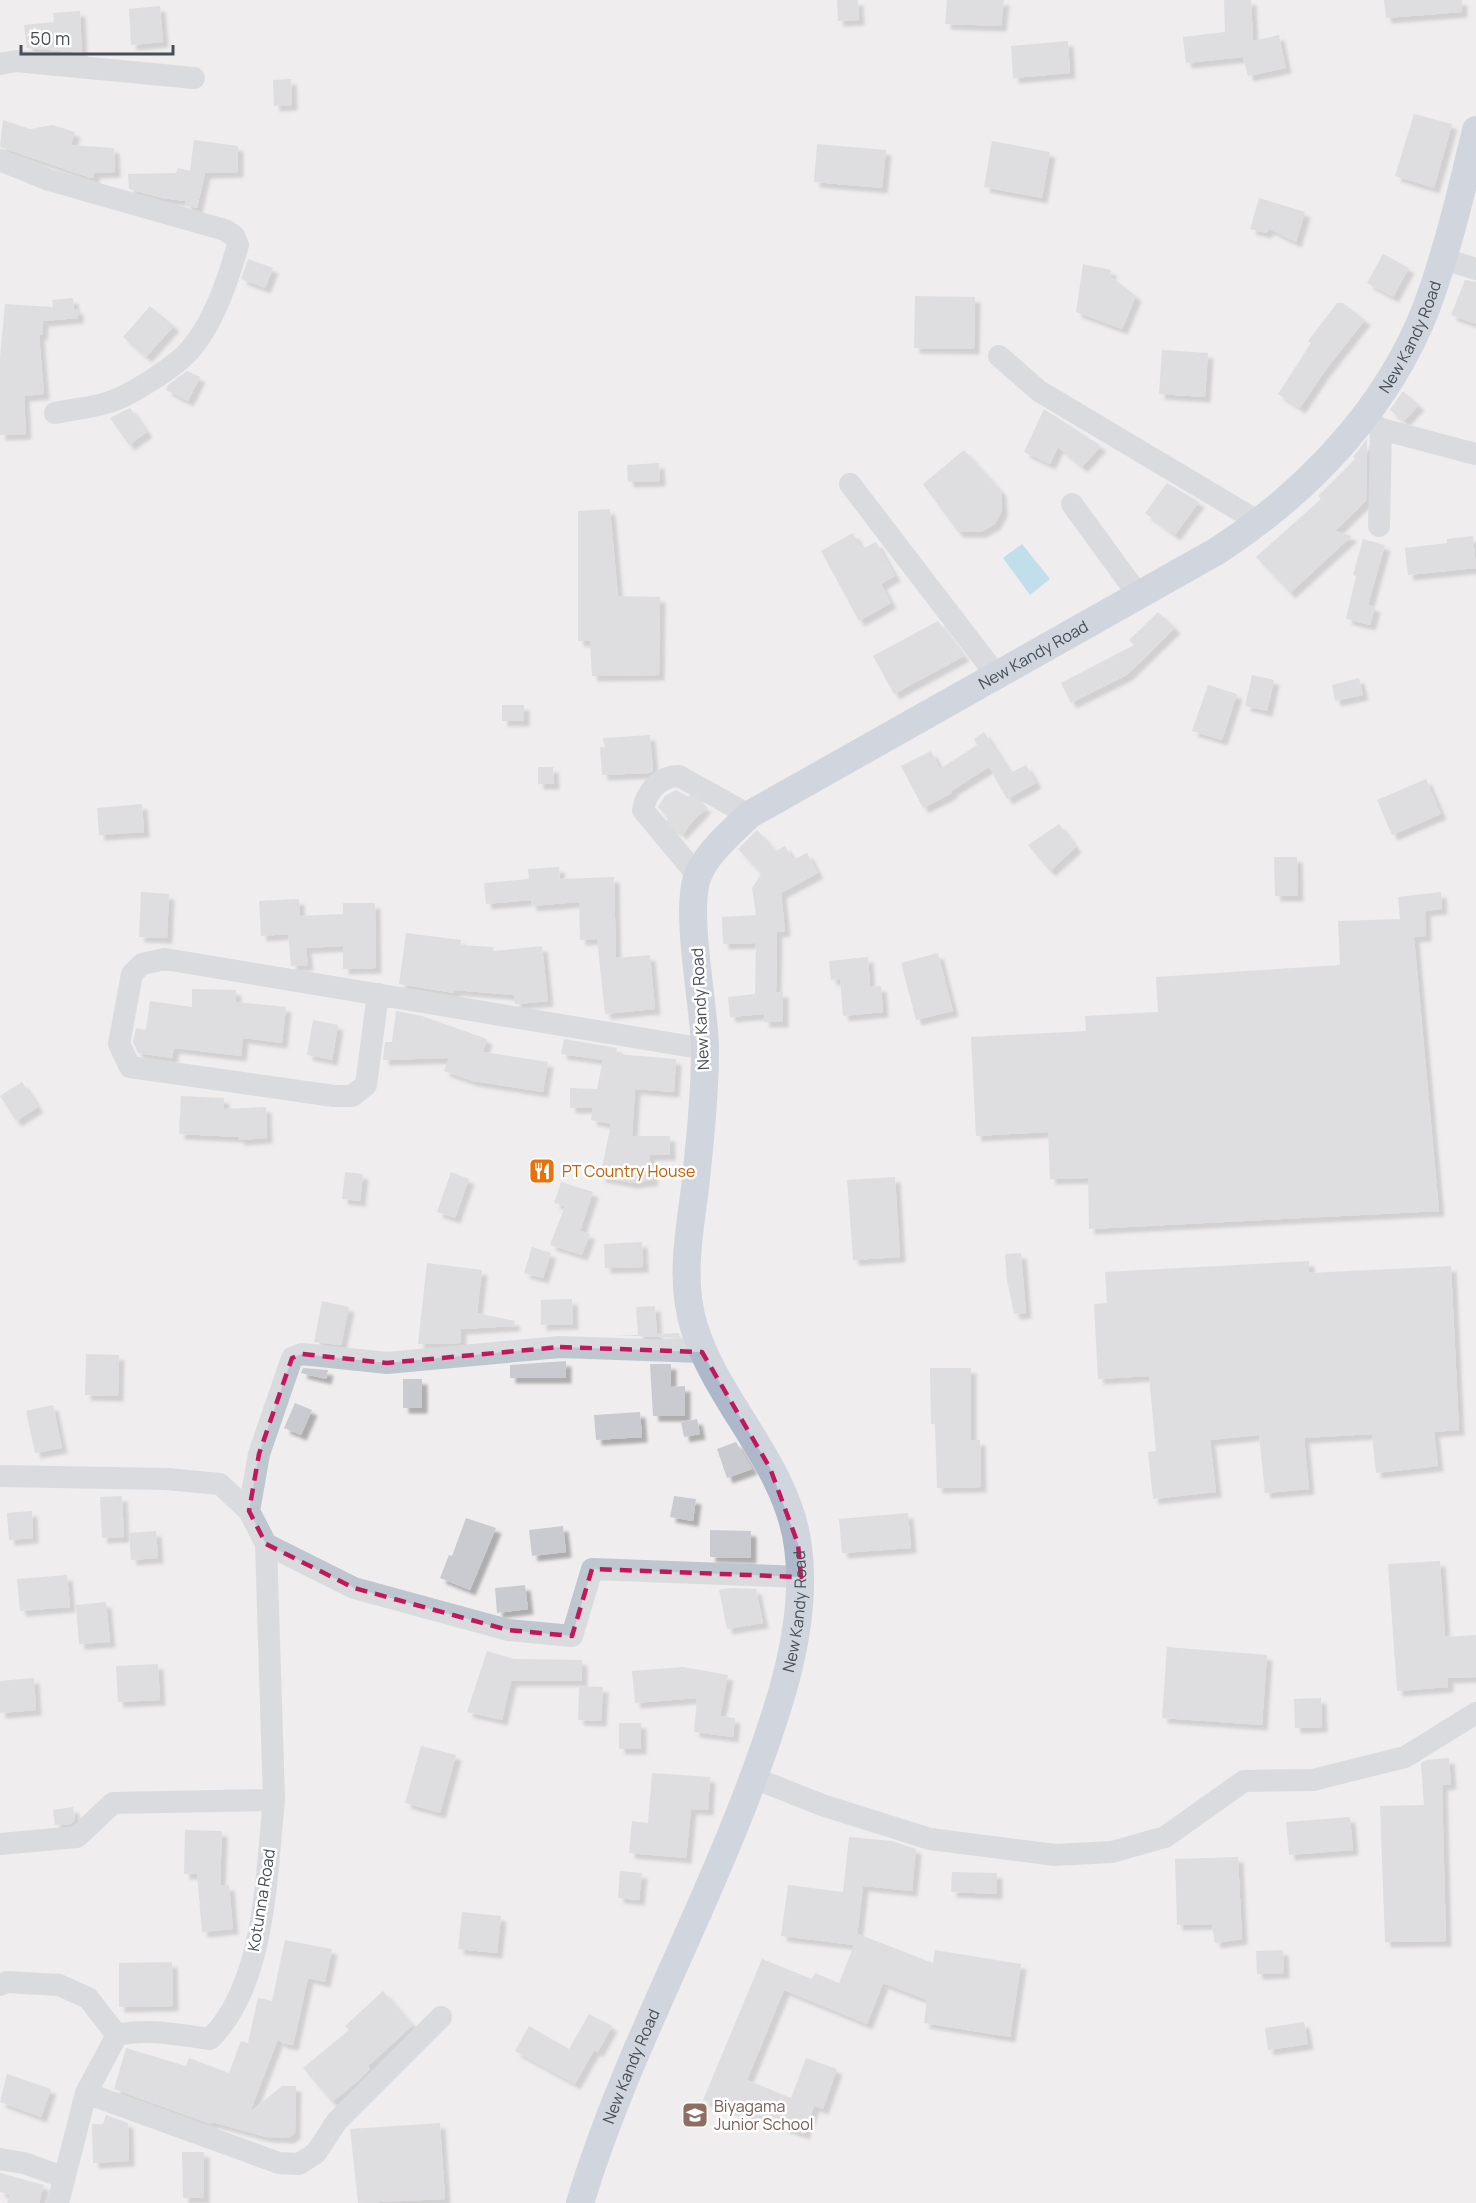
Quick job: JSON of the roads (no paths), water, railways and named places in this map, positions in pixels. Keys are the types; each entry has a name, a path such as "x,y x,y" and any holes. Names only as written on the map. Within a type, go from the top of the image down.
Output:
{"main road":[{"name":"New Kandy Road","path":"580,2203 607,2121 726,1849 754,1778 774,1720 788,1667 801,1577 798,1544 782,1492 702,1352 692,1321 686,1263 701,1132 705,1049 694,928 694,890 698,876 706,861 749,815 1217,552 1259,522 1339,450 1373,423 1426,308 1443,259 1476,130"}],"street":[{"path":"0,64 16,61 194,78"},
{"path":"0,160 49,180 225,230 234,236 238,246 229,276 207,323 190,351 142,387 110,402 55,412"},
{"path":"1443,259 1476,269"},
{"path":"999,356 1039,391 1259,522"},
{"path":"1379,526 1373,423 1476,454"},
{"path":"850,484 997,676"},
{"path":"1072,504 1139,596"},
{"path":"698,876 672,837 643,810 645,798 658,783 671,776 679,776 708,798 749,815"},
{"path":"378,994 366,1085 352,1095 334,1096 130,1067 119,1044 132,974 142,964 165,959 378,994 705,1049"},
{"path":"249,1511 259,1454 292,1358 302,1354 387,1363 560,1347 702,1352"},
{"path":"0,1476 167,1479 220,1484 249,1511 266,1544 274,1800 113,1803 77,1837 0,1845"},
{"path":"266,1544 354,1588 508,1630 572,1636 592,1569 801,1577"},
{"path":"754,1778 822,1805 930,1839 1054,1855 1112,1852 1165,1837 1244,1781 1314,1780 1405,1757 1476,1713"},
{"name":"Kotunna Road","path":"117,2035 133,2031 171,2033 210,2039 225,2024 247,1976 259,1932 274,1800"},
{"path":"0,1985 7,1982 59,1985 88,1998 117,2035 86,2093 63,2176 58,2203"},
{"path":"86,2093 279,2163 299,2164 316,2153 337,2121 441,2017"},
{"path":"0,2159 24,2163 63,2176"}],"water":[{"path":"1022,544 1050,579 1030,595 1003,558"}],"tunnel":[{"path":"673,831 684,814 701,800"}],"place":[{"name":"PT Country House","path":"542,1171"},
{"name":"Biyagama Junior School","path":"695,2115"}]}
